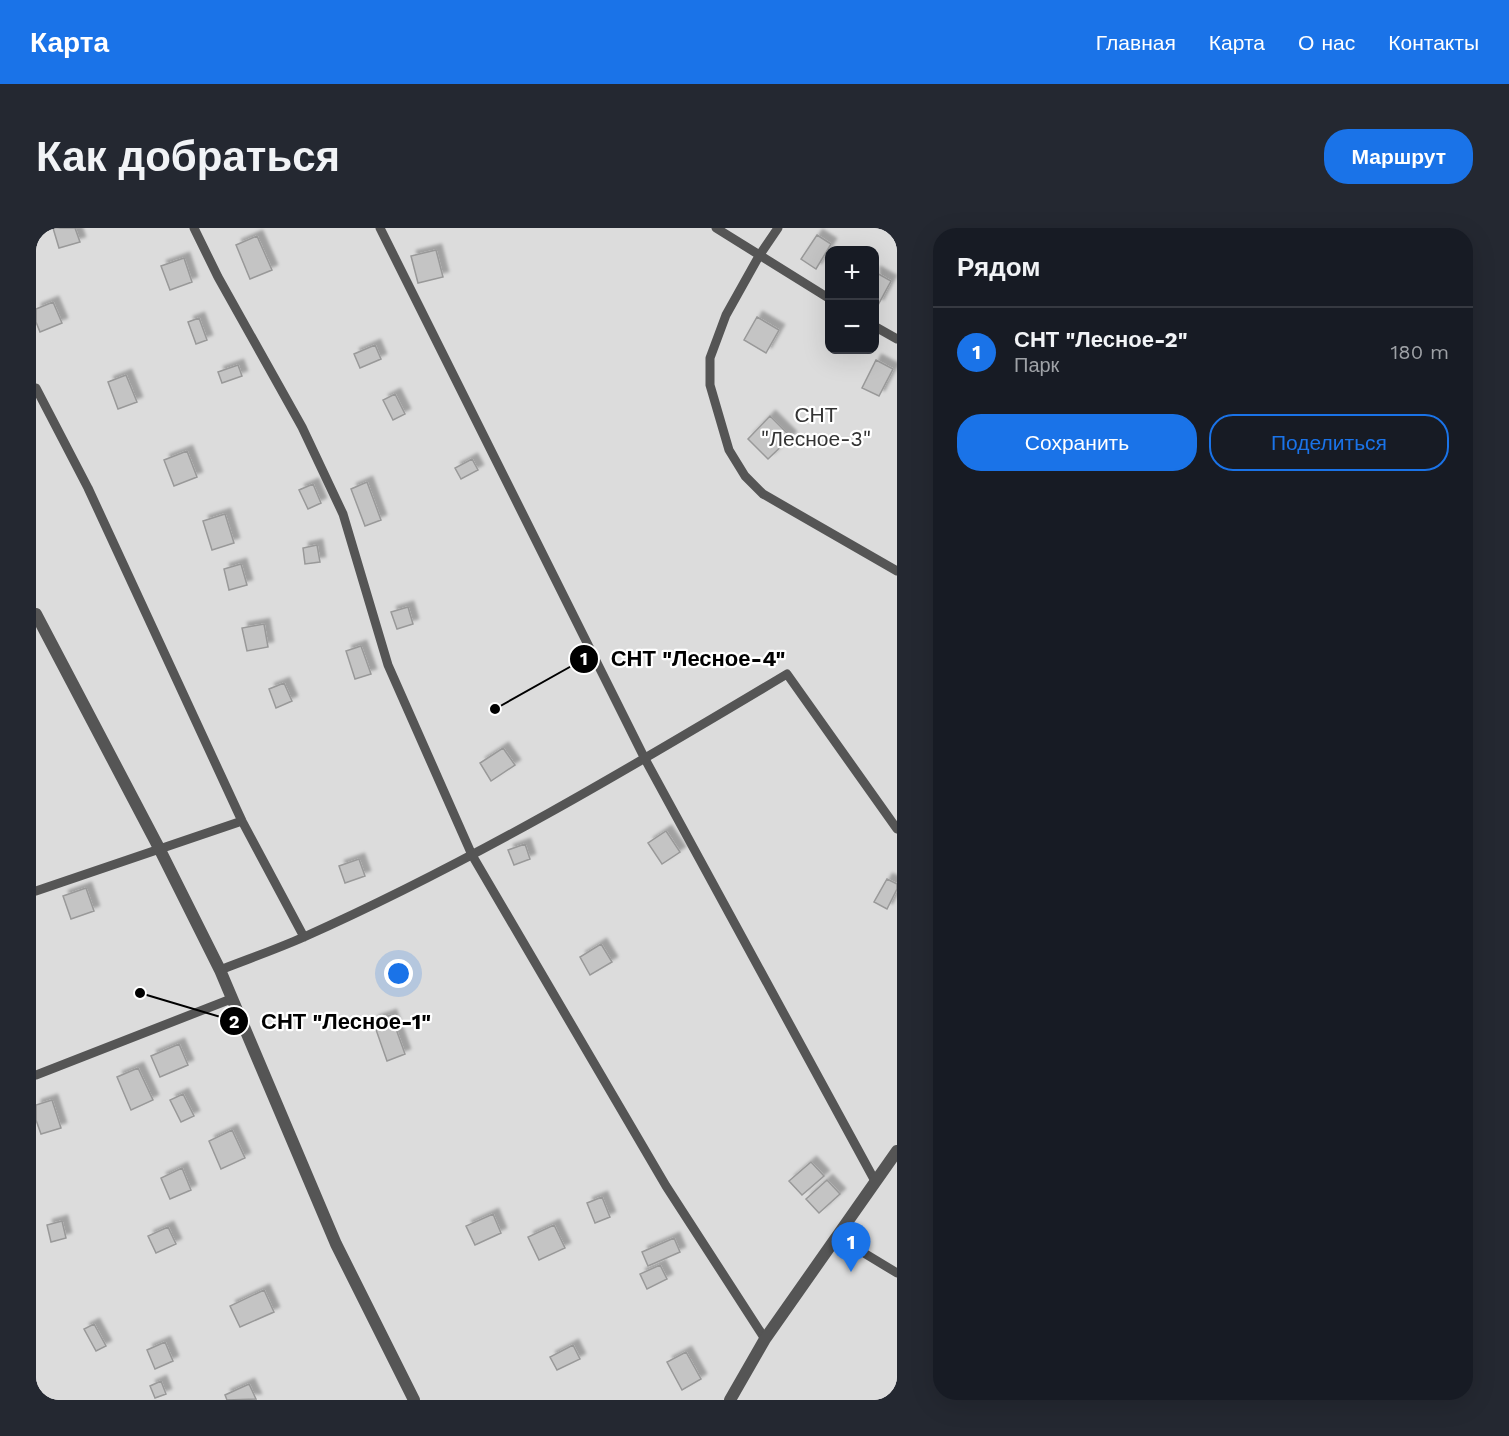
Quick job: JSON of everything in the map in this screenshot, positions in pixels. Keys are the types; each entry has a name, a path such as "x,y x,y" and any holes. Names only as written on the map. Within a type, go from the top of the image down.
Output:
{"street":[{"path":"36,614 159,848 220,970 336,1244 414,1400"},
{"path":"730,1400 765,1339 897,1151"}],"lane":[{"path":"194,228 218,277 302,427 343,514 388,665 472,855 666,1186 765,1339"},
{"path":"380,228 645,759 875,1182"},
{"path":"716,228 825,295"},
{"path":"778,228 759,256 726,315 710,358 710,385 729,450 745,476 763,494 897,571"},
{"path":"879,329 897,339"},
{"path":"36,388 93,498 242,821 304,937"},
{"path":"220,970 304,937 472,855 645,759 787,674 897,829"},
{"path":"36,891 242,821"},
{"path":"36,1075 231,999"},
{"path":"836,1236 897,1273"}],"green space":[{"name":"СНТ \"Лесное-3\"","path":"36,228 897,228 897,1400 36,1400"}],"building":[{"path":"53,228 75,228 80,242 59,248"},
{"path":"817,235 831,244 825,246 825,254 816,269 801,259"},
{"path":"257,236 272,270 250,279 236,245"},
{"path":"436,250 443,277 418,283 411,256"},
{"path":"184,258 192,282 170,290 161,266"},
{"path":"879,274 891,281 879,303"},
{"path":"53,302 62,323 40,332 36,322 36,309"},
{"path":"757,317 779,330 766,353 744,340"},
{"path":"199,318 207,340 196,344 188,322"},
{"path":"375,345 381,359 360,368 354,354"},
{"path":"876,360 893,369 879,396 862,388"},
{"path":"238,365 242,376 222,383 218,372"},
{"path":"126,375 137,402 118,409 108,382"},
{"path":"395,394 405,414 393,420 383,400"},
{"path":"770,416 791,437 768,459 748,439"},
{"path":"187,451 197,477 174,486 164,460"},
{"path":"472,459 478,470 461,479 455,468"},
{"path":"367,482 381,520 365,526 351,489"},
{"path":"313,484 321,503 308,509 299,490"},
{"path":"225,514 234,543 212,550 203,521"},
{"path":"317,545 320,562 305,564 303,548"},
{"path":"241,564 247,585 229,590 224,569"},
{"path":"408,607 413,624 397,629 391,612"},
{"path":"264,624 268,647 247,651 242,628"},
{"path":"361,646 371,674 355,679 346,651"},
{"path":"284,683 292,701 276,708 269,689"},
{"path":"503,748 515,765 491,781 480,763"},
{"path":"666,831 680,852 662,864 648,843"},
{"path":"525,844 530,859 514,865 508,850"},
{"path":"359,859 365,876 345,883 339,866"},
{"path":"887,879 897,884 897,889 887,909 874,902"},
{"path":"86,888 94,911 71,919 63,896"},
{"path":"601,944 612,962 590,975 580,957"},
{"path":"391,1015 405,1054 387,1061 373,1021"},
{"path":"179,1044 188,1065 160,1077 151,1056"},
{"path":"138,1068 153,1100 131,1110 117,1077"},
{"path":"183,1094 194,1116 181,1122 170,1100"},
{"path":"52,1100 61,1128 41,1134 36,1120 36,1105"},
{"path":"232,1130 245,1158 221,1169 209,1141"},
{"path":"811,1162 824,1176 802,1195 789,1181"},
{"path":"182,1168 191,1190 170,1199 161,1178"},
{"path":"827,1180 840,1194 819,1213 806,1199"},
{"path":"602,1197 610,1217 595,1223 587,1203"},
{"path":"493,1214 501,1233 475,1245 466,1226"},
{"path":"62,1221 66,1238 51,1242 47,1225"},
{"path":"554,1225 565,1248 539,1260 528,1237"},
{"path":"168,1227 176,1244 156,1253 148,1236"},
{"path":"674,1238 680,1252 648,1266 642,1252"},
{"path":"660,1265 667,1279 647,1289 640,1274"},
{"path":"264,1290 274,1312 240,1327 230,1306"},
{"path":"94,1324 106,1346 96,1351 84,1329"},
{"path":"165,1342 173,1361 155,1369 147,1350"},
{"path":"573,1345 580,1359 557,1370 550,1357"},
{"path":"686,1352 701,1379 682,1390 667,1362"},
{"path":"161,1381 166,1394 155,1398 150,1386"},
{"path":"249,1384 256,1399 227,1400 225,1395"}],"place":[{"name":"СНТ \"Лесное-4\"","path":"495,709"},
{"name":"СНТ \"Лесное-1\"","path":"140,993"},
{"name":"СНТ \"Лесное-2\"","path":"851,1272"}]}
